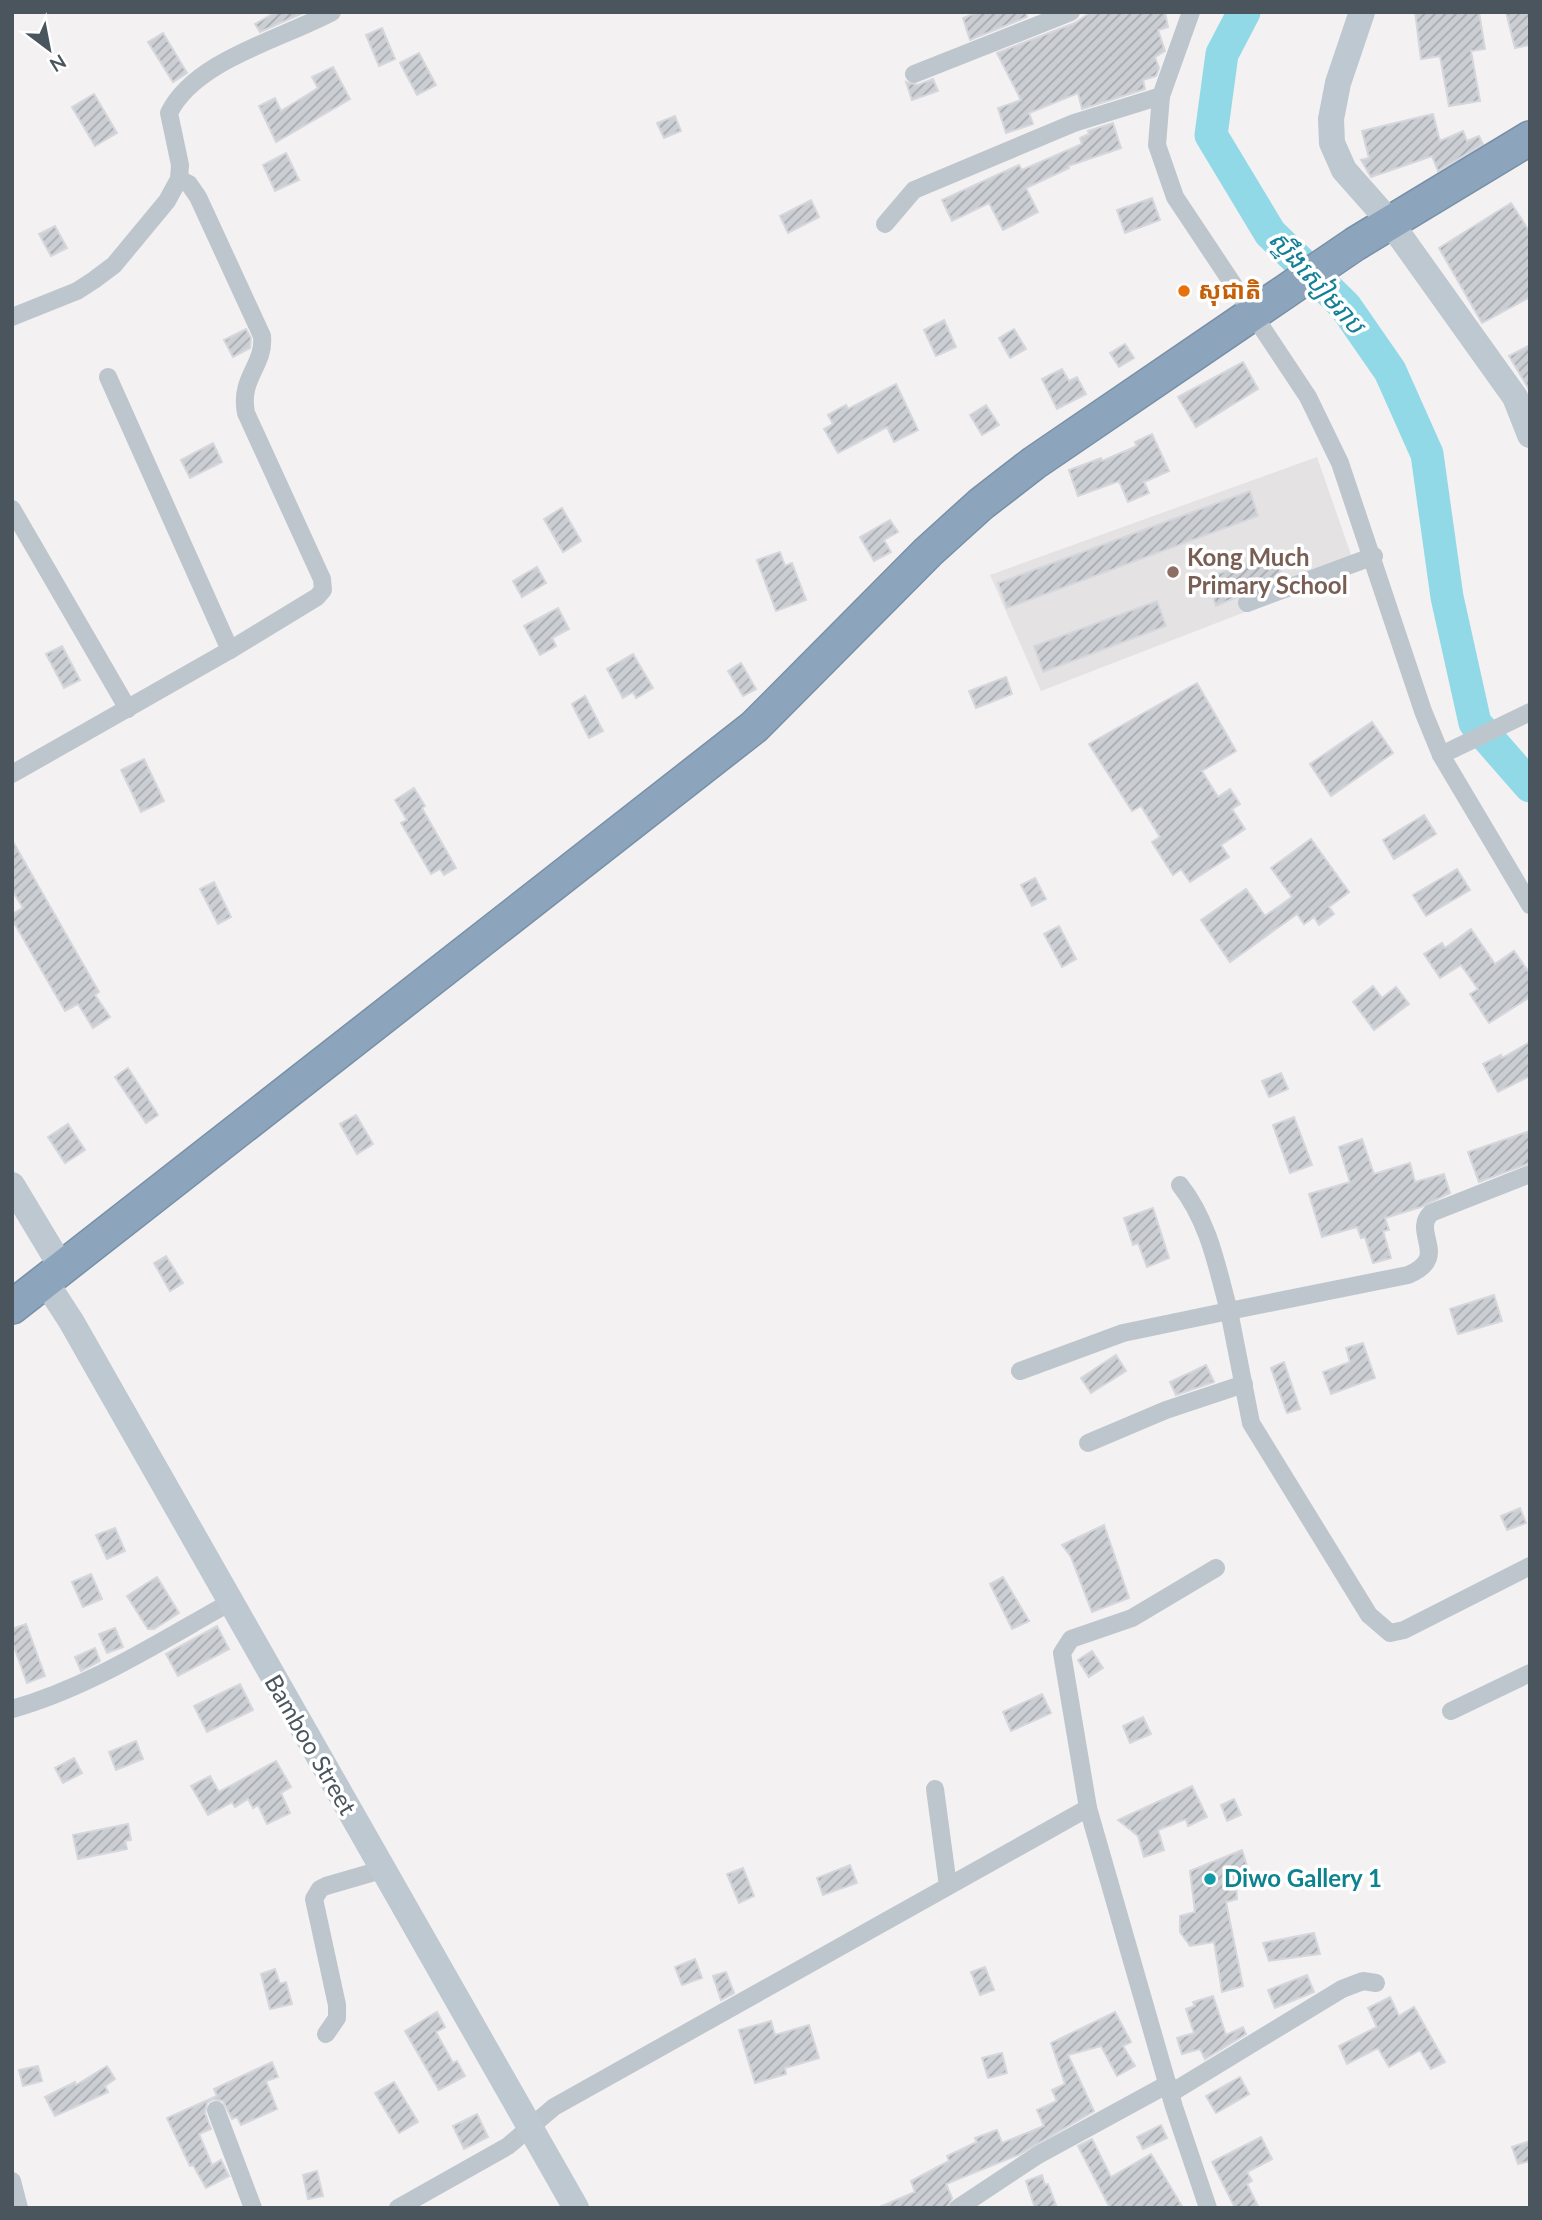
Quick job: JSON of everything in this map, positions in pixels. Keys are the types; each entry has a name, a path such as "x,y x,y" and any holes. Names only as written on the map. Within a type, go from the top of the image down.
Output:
{"highway":[{"path":"12,1307 754,727 928,552 981,504 1034,463 1356,244 1530,138"}],"street":[{"path":"12,317 76,291 114,265 167,201 179,179 180,165 169,113 180,94 201,76 231,59 332,12"},
{"path":"914,74 1071,12"},
{"path":"1191,12 1161,96 1157,145 1175,197 1308,397 1340,463 1374,556 1392,621 1446,752 1530,905"},
{"path":"1362,12 1338,83 1331,119 1332,143 1344,170 1390,222 1522,393 1530,435"},
{"path":"885,224 914,190 1074,122 1161,96"},
{"path":"12,774 230,650 317,597 323,590 323,579 246,413 244,386 261,352 262,336 198,197 193,188 179,179"},
{"path":"108,377 230,650"},
{"path":"12,509 128,709"},
{"path":"1247,603 1374,556"},
{"path":"1446,752 1527,713"},
{"path":"1020,1371 1123,1333 1408,1275 1421,1269 1429,1256 1426,1222 1431,1213 1530,1174"},
{"name":"Bamboo Street","path":"12,1185 54,1275 229,1603 576,2208"},
{"path":"1180,1185 1196,1205 1205,1226 1229,1311 1251,1423 1369,1615 1390,1633 1404,1630 1530,1566"},
{"path":"1088,1443 1166,1410 1244,1384"},
{"path":"1208,2208 1169,2088 1088,1808 1062,1653 1071,1639 1132,1618 1216,1568"},
{"path":"12,1709 83,1683 229,1603"},
{"path":"1451,1711 1530,1673"},
{"path":"935,1789 948,1886"},
{"path":"398,2208 509,2146 554,2107 1088,1808"},
{"path":"326,2034 337,2018 337,2006 314,1899 320,1889 326,1886 381,1870"},
{"path":"958,2208 987,2200 1038,2155 1169,2088 1342,1989 1363,1981 1376,1983"},
{"path":"216,2110 253,2208"},
{"path":"12,2180 19,2208"}],"shaded area":[{"name":"Kong Much Primary School","path":"1317,457 1356,569 1041,691 990,575"}],"building":[{"path":"276,12 305,12 260,32 255,24"},
{"path":"979,12 1026,12 1027,17 970,40 963,18"},
{"path":"1091,12 1165,12 1168,27 1158,30 1165,51 1155,57 1159,68 1156,76 1143,80 1145,89 1082,109 1078,93 1029,113 1033,124 1006,133 998,108 1021,100 997,53 1075,23"},
{"path":"1415,12 1479,12 1485,49 1471,51 1480,101 1449,106 1440,56 1421,59"},
{"path":"1506,12 1530,12 1530,45 1515,48"},
{"path":"382,28 395,59 379,66 366,35"},
{"path":"163,33 187,73 173,82 148,42"},
{"path":"419,53 436,85 417,95 400,63"},
{"path":"333,67 350,99 276,142 259,106 275,98 281,111 318,88 312,77"},
{"path":"933,79 938,91 912,100 906,82 918,85"},
{"path":"94,94 117,133 95,146 72,107"},
{"path":"1433,114 1440,141 1463,131 1467,141 1479,136 1483,144 1438,171 1432,156 1371,177 1361,160 1369,158 1362,131"},
{"path":"675,116 681,131 664,138 657,123"},
{"path":"1113,123 1121,148 1068,166 1069,168 1026,188 1038,212 1003,230 989,203 952,221 942,200 1019,165 1022,170 1082,144 1080,138 1089,134 1088,131"},
{"path":"286,153 299,180 275,191 263,165"},
{"path":"1152,198 1160,220 1125,233 1117,210"},
{"path":"811,200 819,217 788,233 780,216"},
{"path":"1511,203 1530,232 1530,297 1482,323 1439,248"},
{"path":"55,226 67,248 51,256 39,234"},
{"path":"944,320 956,347 936,356 924,330"},
{"path":"246,329 251,338 250,348 233,357 224,340"},
{"path":"1014,329 1026,349 1010,358 999,338"},
{"path":"1125,344 1134,358 1119,367 1110,353"},
{"path":"1530,345 1530,391 1509,356"},
{"path":"1243,362 1258,389 1196,427 1178,397"},
{"path":"1062,369 1069,381 1077,377 1086,394 1057,409 1042,379"},
{"path":"896,384 918,430 894,442 887,427 838,453 824,429 833,424 828,415 846,405 848,409"},
{"path":"986,405 999,425 982,435 970,415"},
{"path":"1152,434 1169,471 1144,482 1149,493 1128,502 1119,481 1078,496 1069,470 1101,458 1102,461 1137,446 1135,442"},
{"path":"213,443 222,462 190,478 181,460"},
{"path":"1250,491 1258,516 1007,608 998,583"},
{"path":"562,508 581,541 563,552 544,519"},
{"path":"890,520 898,532 884,540 891,552 874,561 860,537"},
{"path":"780,552 785,566 792,563 806,600 776,611 757,560"},
{"path":"1274,553 1283,578 1216,606 1206,578"},
{"path":"537,567 546,583 522,597 513,581"},
{"path":"1157,601 1166,626 1043,672 1034,646"},
{"path":"558,608 569,629 552,638 556,646 540,655 524,626"},
{"path":"62,646 80,680 64,688 46,654"},
{"path":"633,654 653,688 636,698 633,692 623,698 607,669"},
{"path":"741,663 756,689 743,696 728,671"},
{"path":"1006,677 1012,694 976,708 969,691"},
{"path":"1197,683 1236,751 1202,771 1218,797 1230,789 1240,804 1232,809 1245,829 1221,845 1229,857 1190,882 1181,869 1173,875 1152,842 1160,837 1141,806 1132,811 1089,744"},
{"path":"585,696 603,731 589,738 572,704"},
{"path":"1372,722 1393,753 1331,796 1310,764"},
{"path":"144,759 164,801 141,812 121,770"},
{"path":"414,788 425,806 422,808 456,868 444,875 440,869 431,874 401,823 407,820 395,800"},
{"path":"1424,815 1436,834 1394,859 1383,840"},
{"path":"1311,839 1349,892 1329,907 1334,914 1319,925 1314,917 1304,924 1297,914 1230,962 1201,920 1246,889 1265,916 1292,897 1271,868"},
{"path":"12,840 99,992 95,995 110,1017 93,1028 78,1004 65,1011 12,919 12,914 23,908 12,890"},
{"path":"1457,869 1470,890 1426,916 1413,895"},
{"path":"1035,878 1046,899 1032,906 1021,885"},
{"path":"214,882 231,917 218,924 200,889"},
{"path":"1059,926 1076,959 1062,967 1044,934"},
{"path":"1471,929 1495,964 1514,951 1530,974 1530,997 1489,1023 1470,994 1478,989 1461,965 1440,978 1424,954 1442,943 1445,948"},
{"path":"1373,986 1382,998 1396,987 1409,1004 1374,1030 1353,1002"},
{"path":"1530,1042 1530,1076 1498,1092 1483,1064 1501,1055 1502,1058"},
{"path":"128,1068 158,1115 146,1123 115,1077"},
{"path":"1281,1073 1288,1089 1269,1097 1262,1081"},
{"path":"356,1115 373,1144 357,1154 340,1124"},
{"path":"1294,1117 1312,1165 1290,1173 1273,1125"},
{"path":"68,1124 85,1150 65,1163 48,1137"},
{"path":"1530,1131 1530,1163 1479,1182 1468,1152"},
{"path":"1362,1139 1374,1174 1410,1163 1415,1182 1444,1174 1450,1193 1421,1207 1385,1218 1389,1230 1383,1231 1391,1258 1373,1263 1365,1237 1361,1238 1357,1227 1322,1237 1309,1194 1350,1182 1339,1147"},
{"path":"1153,1208 1169,1258 1147,1267 1138,1243 1133,1245 1124,1218"},
{"path":"166,1256 183,1283 170,1291 154,1263"},
{"path":"1494,1295 1502,1321 1458,1334 1450,1309"},
{"path":"1363,1343 1375,1378 1331,1394 1323,1372 1350,1362 1346,1348"},
{"path":"1116,1355 1126,1371 1091,1393 1081,1378"},
{"path":"1284,1362 1300,1409 1287,1413 1271,1368"},
{"path":"1206,1365 1214,1382 1176,1395 1170,1382"},
{"path":"1520,1508 1526,1523 1507,1530 1501,1516"},
{"path":"1104,1525 1129,1598 1092,1612 1071,1557 1062,1545"},
{"path":"115,1528 125,1551 107,1559 96,1535"},
{"path":"91,1574 102,1599 83,1607 72,1582"},
{"path":"157,1577 179,1613 154,1629 148,1629 127,1596"},
{"path":"1003,1577 1029,1621 1012,1629 990,1584"},
{"path":"26,1624 45,1676 27,1683 12,1641 12,1629"},
{"path":"217,1626 229,1649 178,1676 166,1654"},
{"path":"115,1628 123,1647 107,1653 99,1634"},
{"path":"95,1648 100,1661 81,1671 75,1657"},
{"path":"1092,1651 1103,1668 1089,1677 1078,1660"},
{"path":"240,1684 253,1710 207,1732 194,1706"},
{"path":"1042,1694 1051,1713 1011,1731 1003,1712"},
{"path":"1143,1717 1151,1734 1130,1743 1123,1726"},
{"path":"136,1741 143,1759 116,1770 109,1752"},
{"path":"74,1758 82,1773 63,1783 55,1768"},
{"path":"276,1761 291,1787 281,1793 290,1813 267,1824 258,1805 253,1808 248,1799 235,1807 232,1802 208,1815 191,1786 210,1776 219,1792"},
{"path":"1192,1786 1207,1817 1188,1826 1186,1819 1158,1830 1164,1850 1144,1857 1138,1836 1118,1820"},
{"path":"1234,1799 1241,1815 1227,1821 1221,1805"},
{"path":"128,1824 131,1840 125,1841 127,1849 78,1859 73,1835"},
{"path":"1242,1850 1250,1875 1236,1884 1237,1899 1226,1902 1243,1986 1222,1992 1214,1942 1190,1946 1180,1932 1180,1916 1195,1912 1190,1871"},
{"path":"850,1865 857,1883 823,1895 817,1878"},
{"path":"743,1868 754,1896 739,1903 727,1874"},
{"path":"1314,1933 1320,1954 1269,1961 1263,1943"},
{"path":"695,1959 702,1978 682,1985 675,1967"},
{"path":"985,1967 994,1990 980,1995 971,1972"},
{"path":"275,1969 280,1984 286,1982 292,2004 270,2009 261,1974"},
{"path":"726,1972 734,1993 721,2000 713,1976"},
{"path":"1307,1975 1314,1992 1275,2008 1268,1990"},
{"path":"1213,1996 1226,2035 1243,2027 1246,2034 1205,2059 1200,2049 1182,2054 1177,2038 1194,2033 1186,2009 1195,2006 1193,2002"},
{"path":"1390,1997 1399,2016 1414,2007 1445,2062 1431,2069 1420,2050 1389,2067 1378,2048 1347,2064 1339,2046 1377,2027 1368,2008"},
{"path":"437,2012 445,2027 436,2032 453,2063 457,2061 465,2076 439,2090 405,2031"},
{"path":"1115,2012 1131,2042 1123,2046 1135,2066 1117,2076 1101,2046 1068,2055 1094,2111 1018,2155 946,2184 952,2198 947,2208 877,2208 915,2192 911,2181 949,2161 947,2156 977,2142 975,2138 997,2130 1002,2143 1044,2126 1037,2110 1057,2101 1052,2090 1065,2084 1051,2043"},
{"path":"771,2021 775,2035 809,2025 819,2058 785,2068 786,2074 755,2083 739,2030"},
{"path":"1002,2053 1007,2073 988,2078 982,2058"},
{"path":"272,2062 278,2077 266,2081 277,2109 241,2125 237,2117 232,2119 223,2101 213,2099 207,2103 205,2113 211,2129 199,2134 212,2165 221,2160 229,2176 206,2188 193,2165 190,2166 167,2118 217,2096 214,2089"},
{"path":"38,2066 42,2081 23,2086 19,2070"},
{"path":"107,2066 115,2079 105,2086 108,2092 55,2116 45,2097 75,2082 76,2085"},
{"path":"1240,2077 1249,2094 1216,2113 1206,2096"},
{"path":"394,2082 418,2122 399,2133 375,2093"},
{"path":"477,2114 488,2137 464,2149 453,2126"},
{"path":"1161,2125 1167,2138 1143,2149 1137,2137"},
{"path":"1261,2137 1272,2159 1247,2172 1252,2181 1247,2184 1259,2208 1235,2208 1212,2162"},
{"path":"1092,2139 1111,2177 1151,2154 1183,2208 1110,2208 1078,2146"},
{"path":"1530,2141 1530,2161 1518,2164 1512,2147"},
{"path":"317,2171 323,2196 308,2199 303,2175"},
{"path":"1042,2175 1057,2208 1035,2208 1026,2181"}],"waterway":[{"name":"ស្ទឹងសៀមរាប","path":"1244,12 1222,54 1211,135 1270,233 1345,306 1390,371 1427,454 1447,597 1475,723 1530,786"}],"place":[{"name":"សុជាតិ","path":"1184,291"},
{"name":"Kong Much Primary School","path":"1173,572"},
{"name":"Diwo Gallery 1","path":"1210,1879"}]}
